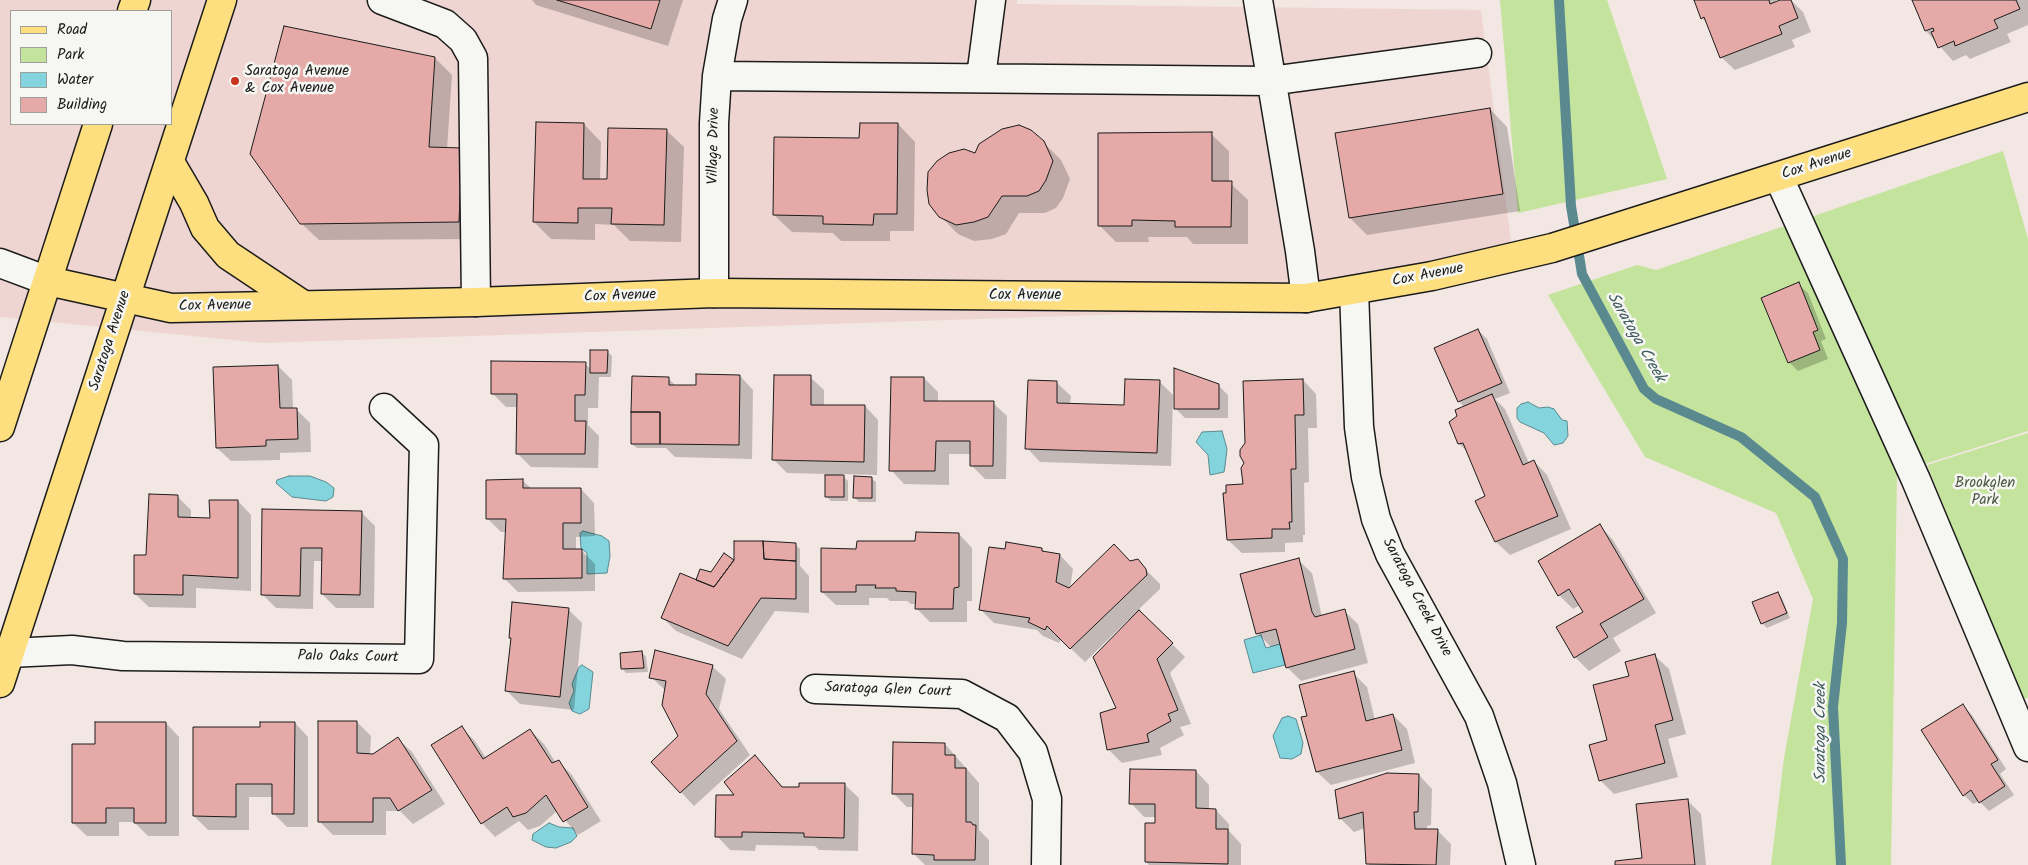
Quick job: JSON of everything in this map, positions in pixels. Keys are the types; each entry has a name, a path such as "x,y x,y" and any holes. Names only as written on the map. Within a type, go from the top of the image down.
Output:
{"main road":[{"name":"Saratoga Avenue","path":"0,682 222,0"},
{"name":"Cox Avenue","path":"48,281 170,308 476,302 714,293 1306,298 1432,276 1552,248 2028,98"},
{"path":"0,427 98,125"},
{"path":"170,162 194,203 205,228 228,255 303,305"}],"street":[{"path":"382,0 445,24 464,40 472,58 476,302"},
{"name":"Village Drive","path":"714,293 714,123 718,76 727,19 733,0"},
{"path":"981,77 991,0"},
{"path":"1258,0 1270,81 1301,257 1306,298"},
{"path":"718,76 1270,81 1477,53"},
{"path":"1779,178 1916,480 2028,747"},
{"name":"Cox Avenue","path":"0,263 48,281"},
{"name":"Saratoga Creek Drive","path":"1354,290 1359,427 1366,477 1376,519 1390,554 1479,716 1502,783 1521,865"},
{"name":"Palo Oaks Court","path":"10,653 72,650 123,656 418,659 424,445 384,408"},
{"name":"Saratoga Glen Court","path":"815,688 962,694 1007,718 1033,752 1047,799 1046,865"}],"shaded area":[{"path":"0,0 1017,0 1017,4 1481,10 1512,249 1307,308 263,343 0,317"}],"green space":[{"path":"1500,0 1607,0 1667,179 1518,213"},
{"path":"2003,151 2028,239 2028,431 1897,473 1891,865 1771,865 1784,758 1813,599 1776,513 1645,457 1548,295 1637,265 1656,270"},
{"name":"Brookglen Park","path":"2028,433 2028,698 2022,699 1927,465"}],"water":[{"path":"1528,402 1539,408 1548,407 1554,409 1562,420 1567,421 1568,436 1563,443 1554,445 1544,433 1520,422 1517,418 1517,408 1521,404"},
{"path":"1222,431 1227,449 1224,472 1210,475 1208,455 1196,442 1202,432"},
{"path":"289,476 310,476 326,482 334,488 333,497 326,501 292,497 276,483 277,480"},
{"path":"583,531 602,536 609,541 610,556 607,573 587,574 587,553 581,548 580,533"},
{"path":"1261,635 1266,648 1280,644 1285,665 1253,673 1244,640"},
{"path":"582,665 593,672 589,709 580,714 572,711 569,703 574,691 572,684 579,667"},
{"path":"1288,716 1296,719 1303,743 1301,754 1292,759 1280,758 1273,736 1282,718"},
{"path":"549,823 559,827 573,828 577,836 571,842 556,848 546,847 532,840 533,834"}],"building":[{"path":"557,0 660,0 651,29"},
{"path":"1694,0 1769,0 1770,4 1780,0 1791,0 1798,18 1779,26 1782,34 1720,58 1704,17 1701,19"},
{"path":"1912,0 2016,0 2020,9 1994,20 1998,28 1955,46 1954,41 1938,48 1931,32 1934,31 1933,28 1925,31"},
{"path":"284,26 435,57 429,147 462,148 459,222 300,224 250,154"},
{"path":"1490,108 1503,194 1349,218 1335,133"},
{"path":"536,122 584,123 583,179 607,179 608,128 667,129 664,225 611,224 612,208 578,208 578,223 533,222"},
{"path":"860,123 898,123 897,214 874,214 873,225 823,224 823,216 773,215 774,137 859,138"},
{"path":"1019,125 1031,130 1044,141 1053,161 1046,180 1039,191 1027,196 1002,196 988,217 974,222 956,225 939,217 929,204 927,190 928,172 937,161 949,153 964,149 975,153 979,144 1002,129"},
{"path":"1212,132 1212,181 1232,181 1231,227 1175,227 1175,221 1132,220 1132,226 1098,226 1098,133"},
{"path":"1799,282 1818,330 1813,332 1820,350 1788,363 1761,298"},
{"path":"1478,329 1502,383 1458,402 1434,348"},
{"path":"590,350 608,350 607,373 590,373"},
{"path":"491,361 586,362 585,395 575,395 575,421 586,421 585,454 516,454 517,394 491,394"},
{"path":"278,365 280,408 297,408 298,439 266,440 266,446 216,448 213,367"},
{"path":"1174,368 1219,384 1219,409 1174,409"},
{"path":"696,374 740,375 739,445 660,444 660,412 631,412 632,376 669,377 669,385 696,385"},
{"path":"774,375 811,375 811,405 865,405 864,462 772,460"},
{"path":"891,377 924,377 924,401 994,401 993,466 970,466 970,441 936,441 935,471 889,471"},
{"path":"1125,379 1160,380 1157,453 1025,449 1028,380 1057,381 1057,403 1124,405"},
{"path":"1303,379 1304,415 1295,415 1296,469 1291,469 1292,522 1289,522 1290,529 1272,529 1272,538 1227,540 1223,493 1226,493 1226,485 1243,484 1241,468 1244,463 1240,456 1240,450 1245,443 1243,381"},
{"path":"1492,394 1523,465 1534,460 1558,516 1495,542 1475,501 1485,496 1463,443 1458,444 1449,422 1457,416 1455,410"},
{"path":"631,412 660,412 660,444 631,444"},
{"path":"825,475 844,475 844,497 825,497"},
{"path":"854,476 872,477 872,498 853,498"},
{"path":"523,479 523,488 581,488 581,523 563,523 563,549 582,549 582,578 503,579 506,519 486,519 486,480"},
{"path":"149,494 178,495 178,517 210,518 209,500 238,500 238,578 183,575 183,595 134,594 134,555 146,555"},
{"path":"262,509 362,511 360,595 321,594 322,548 301,548 300,596 261,595"},
{"path":"1600,524 1644,599 1600,624 1608,637 1574,658 1556,627 1583,612 1569,589 1558,596 1538,561"},
{"path":"916,532 959,533 959,587 954,588 953,609 915,609 916,592 896,591 896,588 875,588 876,585 856,585 856,592 821,592 821,548 856,549 857,541 915,541"},
{"path":"734,541 763,541 764,559 796,561 796,599 761,598 728,646 661,618 680,573 714,587 734,560"},
{"path":"763,541 796,543 796,561 764,559"},
{"path":"1006,542 1042,548 1042,551 1060,554 1056,582 1069,588 1114,544 1130,561 1138,559 1146,569 1147,575 1070,649 1047,626 1045,630 1028,622 1030,618 979,610 989,547 1005,549"},
{"path":"724,553 734,560 714,587 696,580 700,569 711,572"},
{"path":"1299,558 1312,612 1315,617 1345,609 1355,649 1286,668 1276,629 1256,634 1240,574"},
{"path":"1778,592 1787,613 1761,624 1752,602"},
{"path":"512,602 569,608 560,697 505,691 511,638 509,638"},
{"path":"1139,610 1173,643 1157,659 1178,710 1168,714 1171,721 1147,734 1149,742 1107,750 1100,713 1116,708 1093,657"},
{"path":"655,650 713,665 706,694 737,741 680,793 651,762 678,736 662,705 666,681 649,678"},
{"path":"642,651 644,668 621,669 620,653"},
{"path":"1655,654 1673,720 1655,725 1665,763 1599,781 1589,745 1607,740 1593,685 1629,676 1625,662"},
{"path":"1354,671 1366,721 1393,714 1402,750 1316,772 1301,717 1307,716 1299,685"},
{"path":"1963,704 1998,760 1991,764 2005,786 1979,803 1971,790 1963,796 1921,730"},
{"path":"318,721 357,721 357,753 373,754 398,737 432,790 398,811 390,798 373,798 373,822 318,822"},
{"path":"95,722 166,722 166,823 134,823 134,808 106,808 106,823 72,823 72,744 95,744"},
{"path":"260,722 295,722 294,814 272,814 272,784 236,784 236,817 193,816 193,727 260,727"},
{"path":"462,726 483,759 530,729 552,763 559,760 588,807 563,822 546,795 526,813 513,817 507,807 481,824 431,745"},
{"path":"893,742 945,743 945,755 955,755 955,768 966,768 966,822 976,825 975,860 934,860 934,855 912,854 913,794 892,794"},
{"path":"755,755 782,787 799,787 799,783 845,783 844,838 804,837 804,833 742,832 742,837 715,837 716,795 734,795 724,782"},
{"path":"1130,769 1196,770 1196,808 1216,809 1216,829 1228,829 1228,864 1145,862 1145,823 1155,823 1155,804 1129,804"},
{"path":"1387,773 1419,774 1418,812 1414,812 1415,829 1438,829 1436,865 1366,864 1363,812 1339,819 1335,790"},
{"path":"1688,799 1695,865 1615,865 1615,861 1642,858 1636,804"}],"waterway":[{"name":"Saratoga Creek","path":"1559,0 1571,206 1582,274 1644,389 1656,399 1741,437 1815,497 1843,559 1842,623 1833,707 1841,865"}],"place":[{"name":"Saratoga Avenue & Cox Avenue","path":"235,81"}]}
